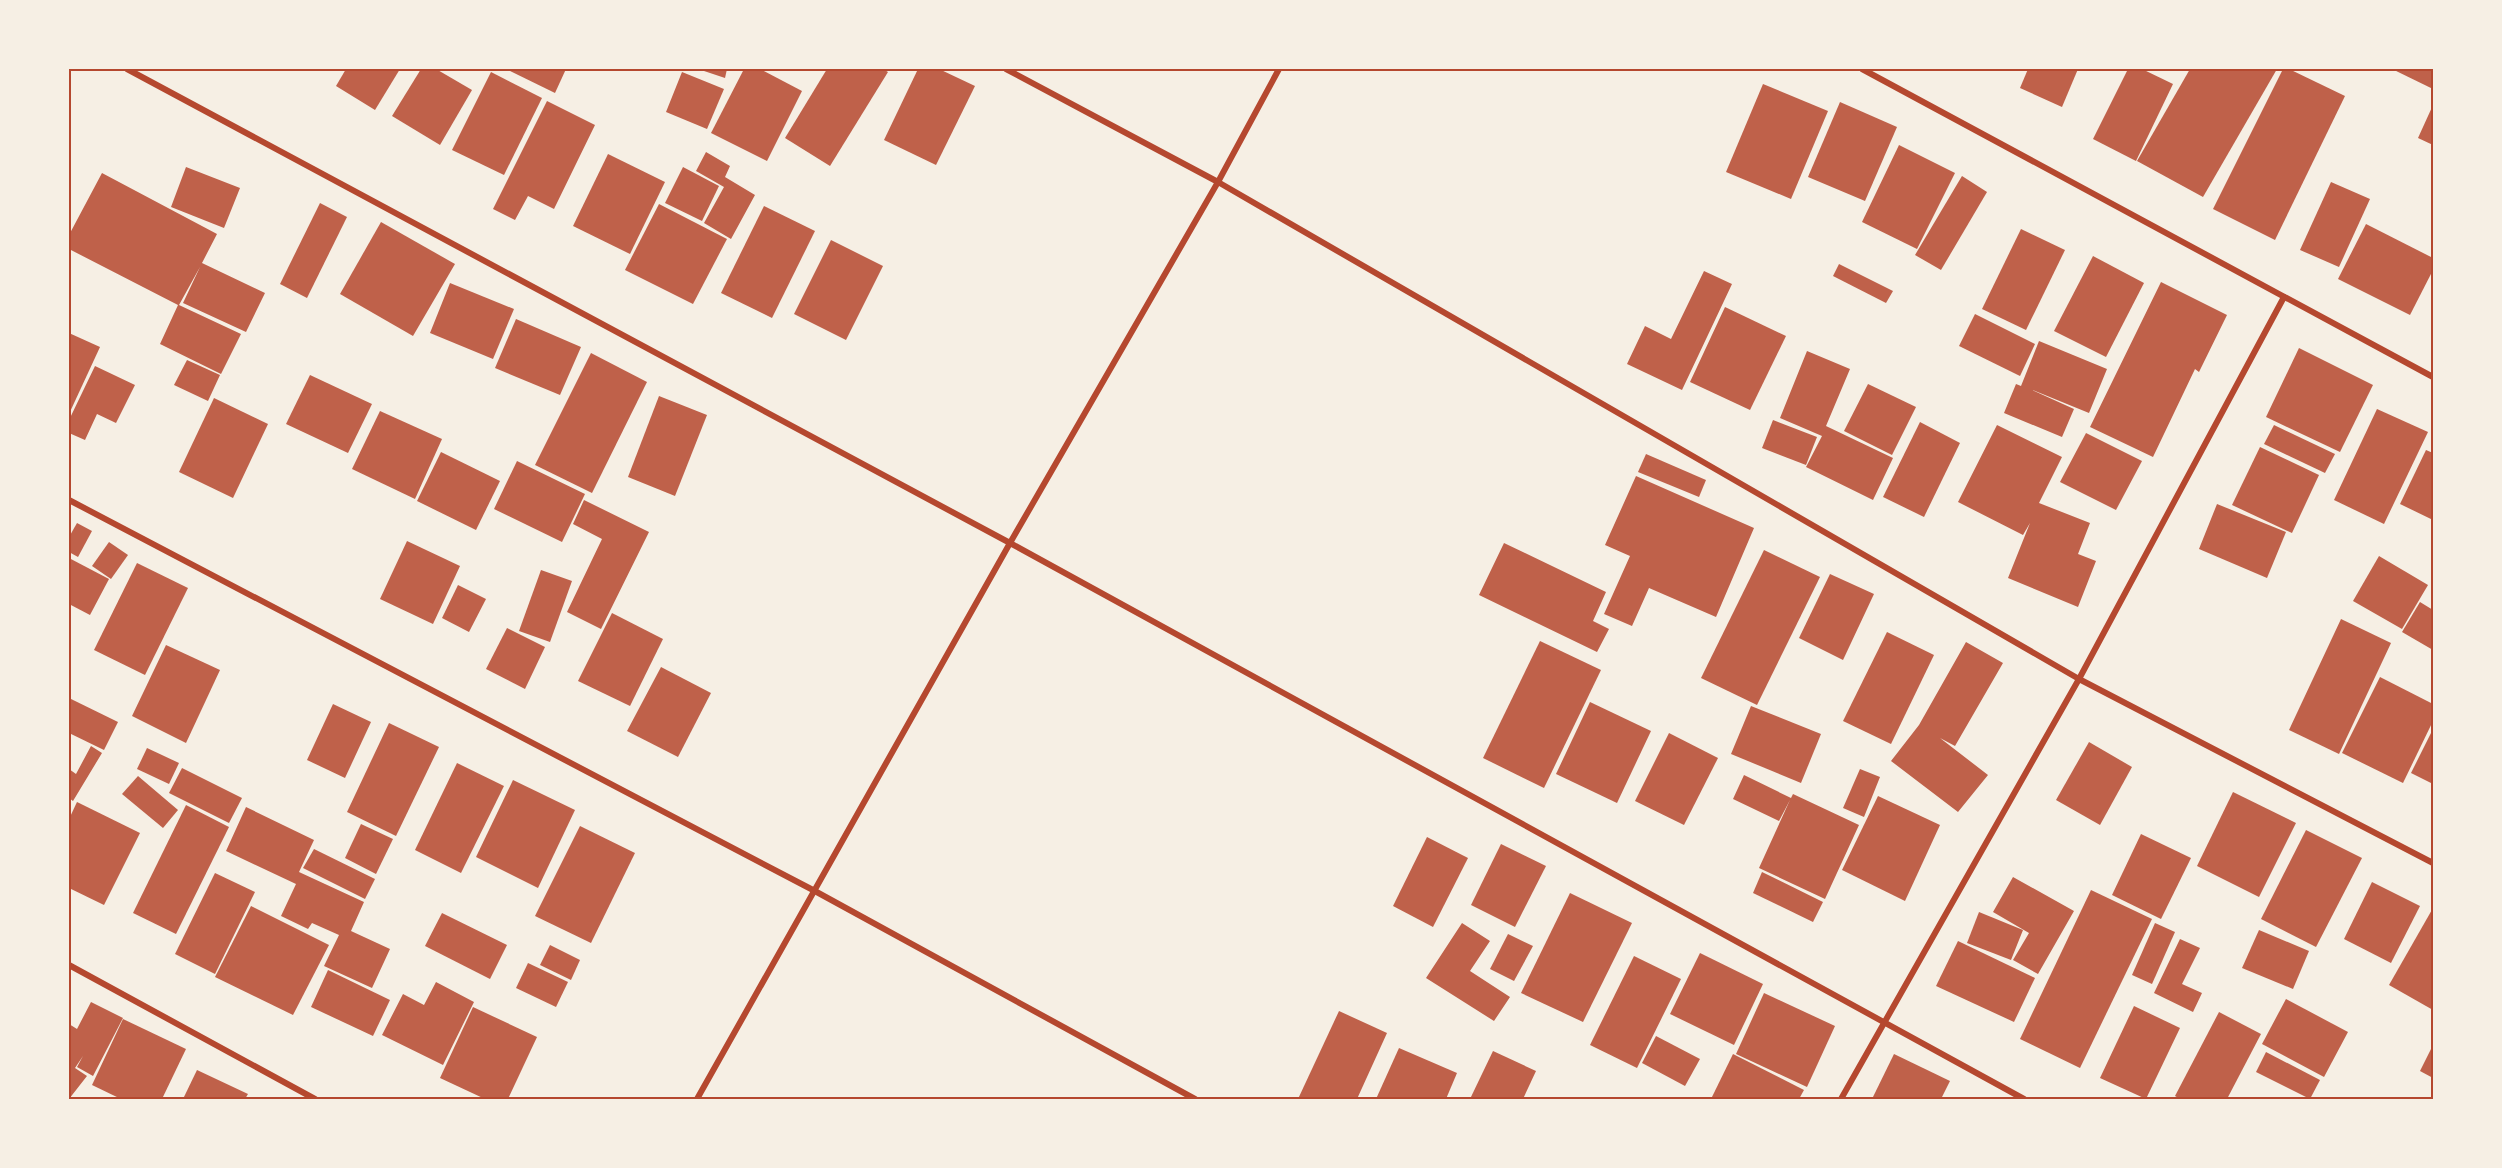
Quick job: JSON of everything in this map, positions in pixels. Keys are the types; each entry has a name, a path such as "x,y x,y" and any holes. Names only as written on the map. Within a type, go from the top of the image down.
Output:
{"street":[{"path":"127,69 1010,543 2024,1099"},
{"path":"1006,69 1218,183 2079,679 2433,863"},
{"path":"697,1099 1010,543 1218,183 1279,69"},
{"path":"1862,69 2433,377"},
{"path":"1841,1099 2079,679 2284,297"},
{"path":"69,500 813,890 1195,1099"},
{"path":"69,965 315,1099"}],"building":[{"path":"346,69 400,69 375,110 336,86"},
{"path":"421,69 436,69 472,90 440,145 392,116"},
{"path":"506,69 566,69 555,93"},
{"path":"698,69 727,69 725,78"},
{"path":"744,69 760,69 802,91 767,161 711,133"},
{"path":"827,69 883,69 888,72 830,166 785,138"},
{"path":"918,69 939,69 975,86 936,165 884,140"},
{"path":"2028,69 2078,69 2062,107 2020,88"},
{"path":"2128,69 2142,69 2173,84 2136,161 2093,139"},
{"path":"2190,69 2277,69 2203,197 2137,161"},
{"path":"2283,69 2289,69 2345,96 2275,240 2213,209"},
{"path":"2392,69 2433,69 2433,89"},
{"path":"491,72 542,98 504,175 452,150"},
{"path":"682,72 724,89 707,129 666,112"},
{"path":"1763,84 1828,111 1791,199 1726,172"},
{"path":"547,101 595,125 554,209 528,196 515,220 493,209"},
{"path":"1840,102 1897,127 1865,201 1808,177"},
{"path":"2433,105 2433,145 2418,138"},
{"path":"1899,145 1955,173 1917,249 1862,222"},
{"path":"706,152 730,166 725,177 755,195 731,239 704,223 724,187 696,171"},
{"path":"608,154 665,182 630,254 573,226"},
{"path":"186,167 240,188 224,228 171,207"},
{"path":"683,167 719,186 702,221 665,203"},
{"path":"102,173 217,234 202,263 265,293 246,332 183,303 200,267 179,305 241,334 221,374 160,344 178,305 69,249 69,235"},
{"path":"1962,176 1987,192 1941,270 1915,255"},
{"path":"2331,182 2370,199 2339,267 2300,250"},
{"path":"320,203 347,217 307,298 280,284"},
{"path":"659,204 727,239 693,304 625,270"},
{"path":"764,206 815,231 772,318 721,293"},
{"path":"381,222 455,264 413,336 340,294"},
{"path":"2366,224 2433,258 2433,270 2410,315 2338,279"},
{"path":"2021,229 2065,250 2026,330 1982,309"},
{"path":"831,240 883,266 846,340 794,314"},
{"path":"2093,256 2144,283 2106,357 2054,331"},
{"path":"1839,264 1893,291 1886,303 1833,276"},
{"path":"1704,271 1732,284 1682,390 1627,364 1645,326 1671,339"},
{"path":"2161,282 2227,315 2199,372 2195,369 2153,457 2090,427"},
{"path":"450,283 514,309 493,359 430,333"},
{"path":"1725,307 1786,336 1750,410 1690,382"},
{"path":"1975,314 2035,344 2020,376 1959,346"},
{"path":"516,319 581,347 560,395 495,368"},
{"path":"69,333 100,347 69,414"},
{"path":"2039,341 2107,369 2089,413 2030,389 2074,409 2062,437 2004,413 2016,384 2021,386"},
{"path":"2299,348 2373,385 2340,452 2266,417"},
{"path":"1807,351 1850,369 1826,426 1893,458 1873,500 1806,467 1822,436 1780,418"},
{"path":"591,353 647,382 592,493 535,465"},
{"path":"187,360 220,375 208,401 174,385"},
{"path":"95,366 135,385 116,423 97,414 85,440 69,433 69,420"},
{"path":"310,375 372,404 348,453 286,424"},
{"path":"1868,384 1916,407 1892,455 1844,431"},
{"path":"659,396 707,415 675,496 628,477"},
{"path":"214,398 268,424 233,498 179,472"},
{"path":"2377,409 2428,432 2384,524 2334,500"},
{"path":"380,411 442,439 415,499 352,469"},
{"path":"1773,420 1817,437 1806,465 1762,448"},
{"path":"1920,422 1960,443 1924,517 1883,497"},
{"path":"1997,425 2062,457 2039,503 2090,523 2078,554 2096,561 2078,607 2008,578 2030,523 2023,535 1958,502"},
{"path":"2274,425 2335,454 2325,473 2264,444"},
{"path":"2086,433 2142,461 2116,510 2060,482"},
{"path":"2260,447 2319,475 2292,533 2232,505"},
{"path":"2426,450 2433,453 2433,520 2400,504"},
{"path":"441,452 500,481 476,530 417,501"},
{"path":"1646,454 1706,480 1699,497 1638,472"},
{"path":"517,461 585,494 562,542 494,509"},
{"path":"1636,476 1754,528 1716,617 1649,588 1632,626 1604,614 1630,556 1605,545"},
{"path":"584,500 649,532 601,629 567,612 602,539 573,524"},
{"path":"2217,504 2286,532 2267,578 2199,549"},
{"path":"77,523 92,531 78,557 69,552 69,537"},
{"path":"407,541 460,566 433,624 380,599"},
{"path":"109,542 128,555 111,579 92,566"},
{"path":"1504,543 1606,592 1593,621 1609,629 1597,652 1479,595"},
{"path":"1764,550 1820,577 1757,705 1701,678"},
{"path":"2379,556 2428,585 2402,629 2353,601"},
{"path":"69,558 109,579 90,615 69,604"},
{"path":"137,563 188,588 145,675 94,650"},
{"path":"541,570 572,581 550,642 519,631"},
{"path":"1830,574 1874,594 1843,660 1799,638"},
{"path":"458,585 486,599 469,632 442,618"},
{"path":"2420,602 2433,610 2433,650 2402,632"},
{"path":"612,613 663,639 630,706 578,681"},
{"path":"2341,619 2391,643 2339,754 2289,730"},
{"path":"507,628 545,647 525,689 486,669"},
{"path":"1887,632 1934,655 1891,744 1843,721"},
{"path":"1540,641 1601,670 1544,788 1483,758"},
{"path":"1966,642 2003,663 1955,746 1940,738 1988,775 1958,812 1891,761 1919,725"},
{"path":"166,645 220,670 186,743 132,716"},
{"path":"661,667 711,693 678,757 627,731"},
{"path":"2380,677 2433,704 2433,721 2403,783 2342,753"},
{"path":"69,698 118,722 104,750 69,733"},
{"path":"1590,702 1651,731 1617,803 1556,774"},
{"path":"333,704 371,722 345,778 307,760"},
{"path":"1751,706 1821,734 1801,783 1731,754"},
{"path":"389,723 439,747 396,836 347,812"},
{"path":"2433,729 2433,784 2411,773"},
{"path":"1669,733 1718,758 1684,825 1635,801"},
{"path":"2089,742 2132,767 2100,825 2056,800"},
{"path":"91,746 102,753 73,801 69,798 69,769 76,774"},
{"path":"147,748 179,763 169,784 137,769"},
{"path":"457,763 504,786 461,873 415,850"},
{"path":"182,768 242,798 229,823 169,793"},
{"path":"1860,769 1880,777 1864,817 1843,808"},
{"path":"1744,775 1791,798 1793,794 1859,825 1825,899 1759,868 1790,800 1779,821 1733,799"},
{"path":"138,776 178,810 163,828 122,794"},
{"path":"513,780 575,810 538,888 476,857"},
{"path":"2233,792 2296,823 2259,897 2197,866"},
{"path":"1878,796 1940,825 1905,901 1842,870"},
{"path":"77,802 140,833 104,905 69,888 69,819"},
{"path":"186,805 229,827 176,934 133,913"},
{"path":"246,807 314,840 299,872 364,902 351,931 390,949 372,988 324,966 339,935 312,923 308,929 281,916 296,884 226,851"},
{"path":"361,824 393,839 376,874 345,858"},
{"path":"580,826 635,853 591,943 535,916"},
{"path":"2306,830 2362,858 2316,947 2261,919"},
{"path":"2141,834 2191,858 2161,919 2112,895"},
{"path":"1427,837 1468,858 1433,927 1393,906"},
{"path":"1501,844 1546,866 1515,927 1471,905"},
{"path":"314,849 375,879 365,899 303,868"},
{"path":"1762,872 1823,902 1813,922 1753,893"},
{"path":"215,873 255,892 215,974 175,954"},
{"path":"2013,877 2074,911 2038,974 2013,960 2029,933 1993,912"},
{"path":"2372,882 2420,906 2391,963 2344,939"},
{"path":"2091,890 2152,919 2080,1068 2020,1039"},
{"path":"1570,893 1632,923 1583,1022 1521,993"},
{"path":"251,906 329,945 293,1015 215,977"},
{"path":"2433,908 2433,1010 2389,985"},
{"path":"1979,912 2023,930 2011,960 1967,943"},
{"path":"442,913 507,945 490,979 425,946"},
{"path":"1462,923 1490,941 1470,971 1510,997 1494,1021 1426,978"},
{"path":"2155,923 2175,932 2152,984 2132,975"},
{"path":"2259,930 2309,951 2293,989 2242,968"},
{"path":"1508,934 1533,946 1514,981 1490,969"},
{"path":"2180,939 2200,948 2182,984 2202,993 2193,1012 2154,993"},
{"path":"1958,941 2035,978 2014,1022 1936,986"},
{"path":"550,945 580,960 571,980 540,965"},
{"path":"1700,953 1763,984 1734,1045 1670,1014"},
{"path":"1634,956 1681,979 1637,1068 1590,1045"},
{"path":"528,963 568,982 556,1007 516,988"},
{"path":"328,970 390,1000 373,1036 311,1007"},
{"path":"436,982 474,1002 443,1065 382,1035 403,994 424,1005"},
{"path":"1764,993 1835,1026 1807,1087 1736,1054"},
{"path":"2286,999 2348,1032 2324,1077 2262,1044"},
{"path":"91,1002 123,1018 93,1076 77,1067 83,1056 75,1068 87,1076 69,1099 69,1024 77,1029"},
{"path":"2134,1006 2180,1028 2146,1099 2100,1078"},
{"path":"473,1007 537,1037 508,1099 485,1099 440,1078"},
{"path":"1339,1011 1387,1033 1357,1099 1298,1099"},
{"path":"2219,1012 2261,1034 2227,1099 2180,1099 2175,1096"},
{"path":"123,1019 186,1049 162,1099 121,1099 92,1085"},
{"path":"1656,1036 1700,1059 1685,1086 1642,1063"},
{"path":"2433,1045 2433,1078 2420,1071"},
{"path":"1399,1048 1457,1073 1446,1099 1376,1099"},
{"path":"1493,1051 1536,1071 1523,1099 1470,1099"},
{"path":"2266,1052 2320,1080 2310,1099 2256,1072"},
{"path":"1733,1054 1804,1090 1799,1099 1711,1099"},
{"path":"1894,1054 1950,1081 1941,1099 1872,1099"},
{"path":"197,1070 248,1094 245,1099 183,1099"}]}
